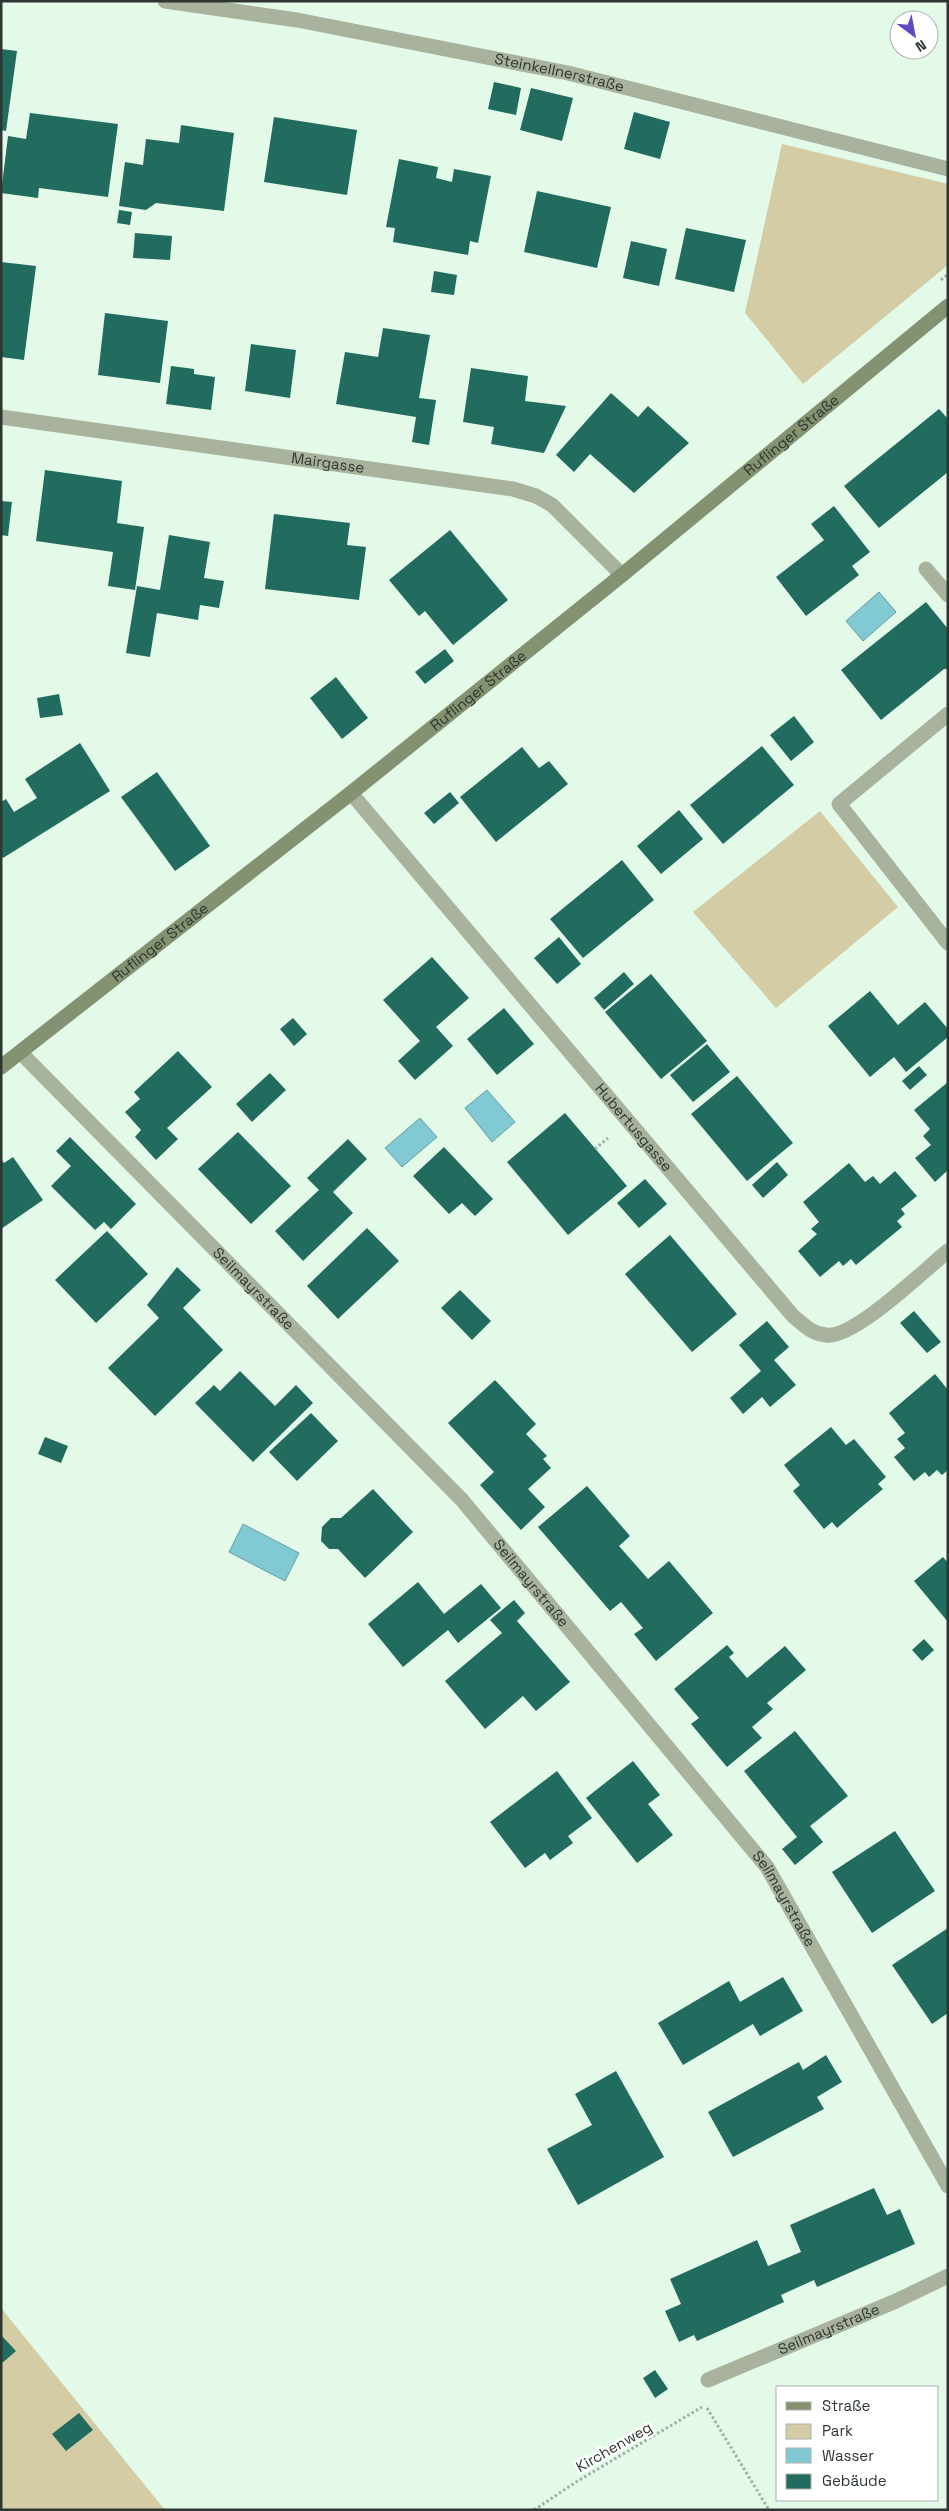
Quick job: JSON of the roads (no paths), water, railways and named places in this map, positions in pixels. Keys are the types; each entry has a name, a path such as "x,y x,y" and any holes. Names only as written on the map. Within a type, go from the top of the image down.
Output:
{"street":[{"name":"Steinkellnerstraße","path":"165,1 297,20 568,73 948,169"},
{"name":"Ruflinger Straße","path":"1,1067 351,793 622,575 948,306"},
{"name":"Mairgasse","path":"1,417 514,489 536,496 552,505 622,575"},
{"path":"926,569 948,595"},
{"path":"948,714 839,804 948,943"},
{"name":"Hubertusgasse","path":"351,793 793,1316 812,1332 828,1336 846,1332 865,1320 948,1251"},
{"name":"Seilmayrstraße","path":"21,1053 462,1500 767,1867 948,2186"},
{"name":"Seilmayrstraße","path":"708,2380 896,2301 948,2276"}],"water":[{"path":"879,592 896,612 863,641 846,621"},
{"path":"487,1090 515,1122 492,1142 465,1108"},
{"path":"420,1118 437,1137 402,1167 385,1148"},
{"path":"243,1524 299,1553 285,1581 229,1552"}]}
